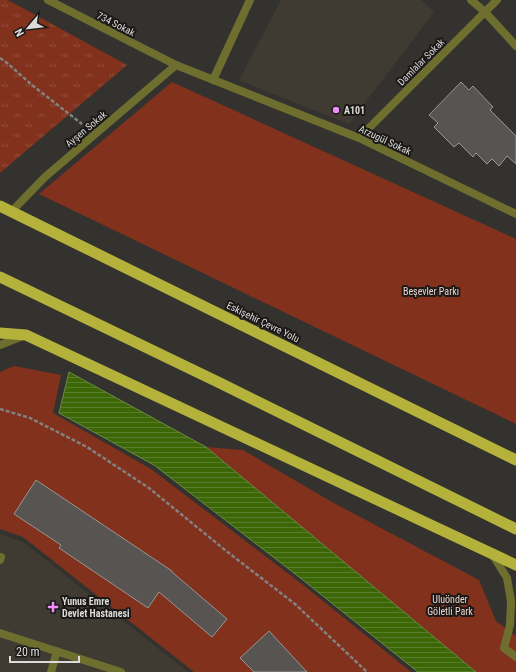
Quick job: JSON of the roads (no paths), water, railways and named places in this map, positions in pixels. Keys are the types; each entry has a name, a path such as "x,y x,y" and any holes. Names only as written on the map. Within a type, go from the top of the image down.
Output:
{"highway":[{"name":"Eskişehir Çevre Yolu","path":"0,206 516,460"},
{"path":"0,277 314,429 516,529"},
{"path":"0,333 26,335 516,565"}],"street":[{"name":"734 Sokak","path":"48,0 176,65"},
{"path":"213,80 250,0"},
{"path":"471,0 485,12 516,46"},
{"name":"Damlalar Sokak","path":"359,138 497,0"},
{"name":"Arzugül Sokak","path":"176,65 359,138 516,214"},
{"name":"Ayşen Sokak","path":"12,211 45,177 176,65"},
{"path":"0,345 26,335"},
{"path":"492,554 507,578 511,601 510,625 504,648 516,657"},
{"path":"0,633 121,672"},
{"path":"51,672 57,651"}],"place":[{"name":"A101","path":"336,110"},
{"name":"Yunus Emre Devlet Hastanesi","path":"53,607"}],"park label":[{"name":"Beşevler Parkı","path":"431,291"},
{"name":"Uluönder Göletli Park","path":"450,604"}]}
